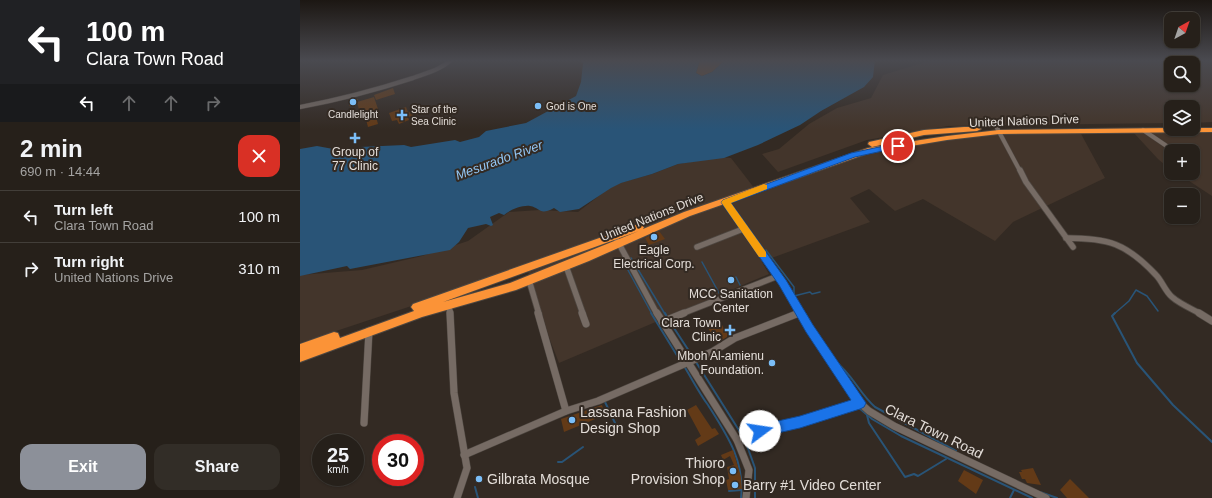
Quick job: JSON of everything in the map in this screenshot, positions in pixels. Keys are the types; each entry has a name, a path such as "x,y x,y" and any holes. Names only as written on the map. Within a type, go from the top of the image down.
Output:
{"highway":[{"name":"United Nations Drive","path":"300,357 369,331 449,304 498,292 566,266 617,239 862,147 944,134 998,130 1164,126"},
{"path":"1200,126 1212,126"},
{"name":"United Nations Drive","path":"998,130 1212,130"},
{"name":"United Nations Drive","path":"300,349 687,214 726,202 853,154 910,139"}],"street":[{"path":"300,107 332,102 398,83"},
{"path":"998,130 1026,182 1073,247"},
{"path":"1143,130 1164,144"},
{"name":"Clara Town Road","path":"726,202 860,403 894,426 1046,498"},
{"path":"697,247 743,229"},
{"path":"1066,238 1095,238 1109,241 1127,250 1156,275 1172,297 1212,322"},
{"path":"617,239 650,303 664,322 738,440 749,470 746,498"},
{"path":"566,266 586,324"},
{"path":"664,322 775,277"},
{"path":"530,280 566,411"},
{"path":"449,304 453,350 454,393 467,471 457,498"},
{"path":"464,455 566,411 598,401 688,361 712,352 734,338 800,313"},
{"path":"364,423 369,331"},
{"path":"738,440 760,431 800,422 860,403"}],"shaded area":[{"path":"879,83 1164,83 1164,92 1200,92 1200,83 1212,83 1212,122 1200,123 1200,100 1164,100 1164,123 948,126 867,140 778,172 762,154 779,149 809,124 837,108 871,98"},
{"path":"1080,132 1105,178 1013,222 995,241 923,199 895,211 869,189 850,198 870,222 762,262 769,274 559,363 550,340 531,278 526,268 300,343 300,275 362,270 422,256 468,241 509,212 540,210 578,212 613,185 652,174 678,164 720,157 731,158 755,189 871,152 974,134"},
{"path":"1133,132 1164,132 1164,136 1200,136 1200,132 1212,132 1212,196 1188,180 1200,180 1200,144 1164,144 1164,164"}],"water":[{"name":"Mesurado River","path":"581,83 867,83 864,87 821,111 800,125 758,145 724,158 678,164 652,174 621,183 579,209 560,212 554,208 540,211 534,207 523,206 509,211 504,215 499,213 490,217 493,225 491,226 486,224 468,228 459,242 450,250 350,269 347,266 300,276 300,149 317,146 344,151 360,147 404,145 411,147 455,140 460,142 479,137 486,131 526,123 576,96"}],"building":[{"path":"393,88 395,94 376,100 374,95"},
{"path":"374,97 379,112 375,113 378,124 368,127 365,116 361,117 357,102"},
{"name":"Candlelight","path":"352,99 358,99 356,105 349,106"},
{"name":"Star of the Sea Clinic","path":"406,107 408,112 420,109 422,113 408,117 409,120 399,124 397,120 392,121 389,113"},
{"name":"Eagle Electrical Corp.","path":"659,231 665,239 649,245 645,238"},
{"name":"Clara Town Clinic","path":"718,318 728,335 717,343 705,323"},
{"path":"602,405 605,415 564,432 561,419"},
{"path":"696,405 712,429 715,428 719,434 698,446 695,440 701,436 687,410"},
{"path":"733,450 741,477 742,489 728,490 726,480 729,479 727,467 734,465 730,456 723,460 721,455"},
{"path":"1033,468 1041,485 1027,483 1025,479 1022,479 1019,472 1022,472 1021,470"},
{"path":"964,470 983,480 976,494 958,481"},
{"path":"1070,479 1089,498 1067,498 1060,490"}],"waterway":[{"path":"742,231 753,245"},
{"path":"766,250 794,287 794,296"},
{"path":"631,258 665,314"},
{"path":"623,261 652,314"},
{"path":"702,262 719,293"},
{"path":"736,277 740,285"},
{"path":"1114,314 1129,301 1136,290 1147,296 1158,311"},
{"path":"794,296 810,292 812,294 820,292"},
{"path":"794,296 805,314"},
{"path":"651,313 681,362"},
{"path":"665,313 667,317"},
{"path":"805,313 809,320"},
{"path":"1114,314 1112,316 1137,363 1173,405 1212,442"},
{"path":"670,322 693,357"},
{"path":"812,337 854,403"},
{"path":"696,362 742,435"},
{"path":"836,362 847,372 875,407 956,451"},
{"path":"684,366 728,438 737,460 742,490"},
{"path":"605,402 616,425 615,428"},
{"path":"858,407 872,419 901,436 1032,498"},
{"path":"838,414 857,408"},
{"path":"867,415 869,423 905,477 914,474 918,476 946,459"},
{"path":"745,440 755,468 755,498"},
{"path":"558,462 562,462 583,447"},
{"path":"475,487 478,498"},
{"path":"729,491 742,490"},
{"path":"741,498 742,490"},
{"path":"1010,498 1014,490"},
{"path":"1040,492 1057,498"}],"slow traffic":[{"path":"763,255 726,202 764,187"}],"place":[{"name":"Candlelight","path":"353,102"},
{"name":"God is One","path":"538,106"},
{"name":"Star of the Sea Clinic","path":"402,115"},
{"name":"Group of 77 Clinic","path":"355,138"},
{"name":"Eagle Electrical Corp.","path":"654,237"},
{"name":"MCC Sanitation Center","path":"731,280"},
{"name":"Clara Town Clinic","path":"730,330"},
{"name":"Mboh Al-amienu Foundation.","path":"772,363"},
{"name":"Lassana Fashion Design Shop","path":"572,420"},
{"name":"Thioro Provision Shop","path":"733,471"},
{"name":"Gilbrata Mosque","path":"479,479"},
{"name":"Barry #1 Video Center","path":"735,485"}],"route":[{"path":"760,431 800,422 860,403 809,328 782,283 726,202 853,154 898,146"}]}
